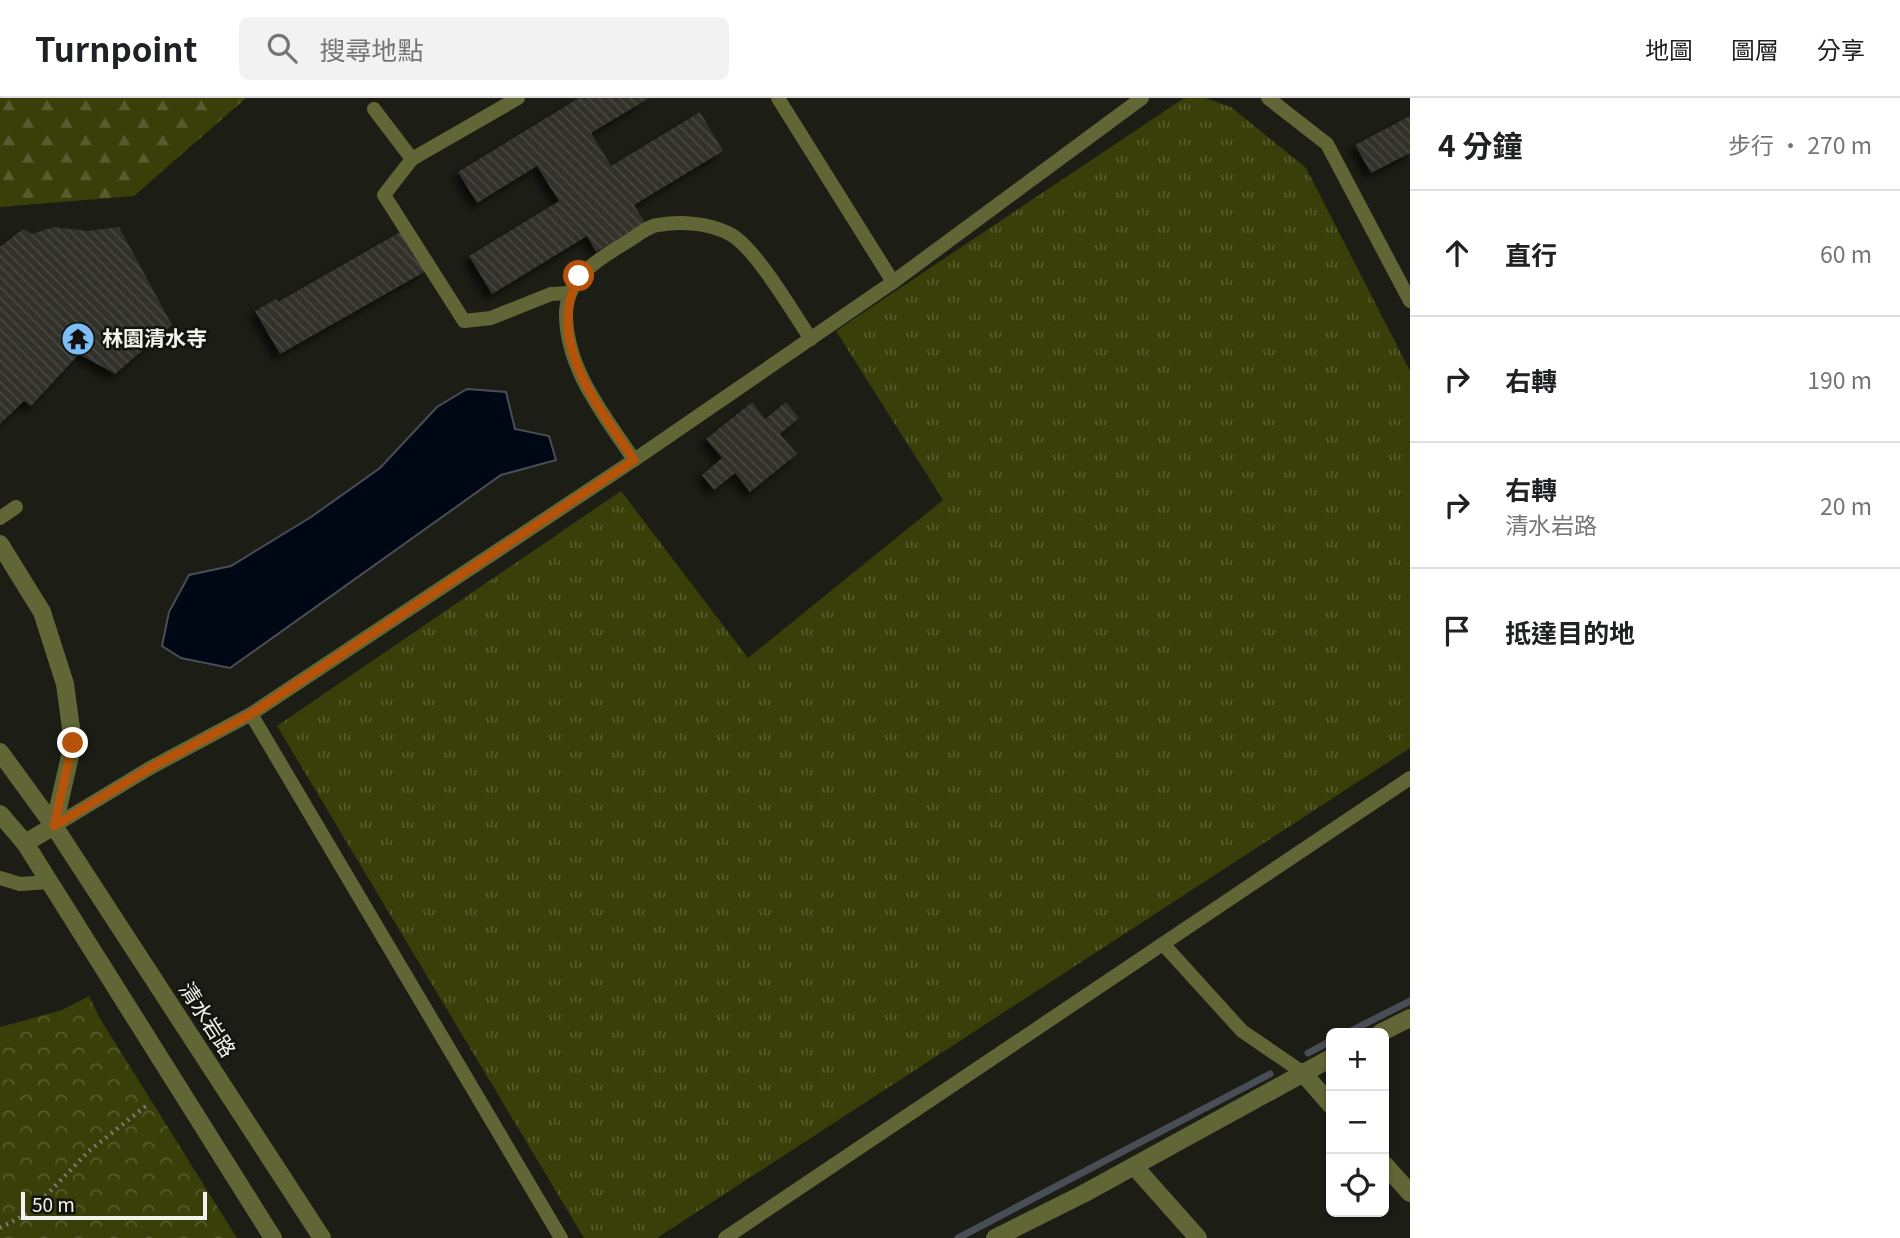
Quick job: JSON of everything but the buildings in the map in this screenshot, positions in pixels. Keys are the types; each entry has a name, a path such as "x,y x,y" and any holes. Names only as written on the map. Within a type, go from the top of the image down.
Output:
{"street":[{"path":"0,544 42,612 65,684 73,743 54,826 25,843"},
{"name":"清水岩路","path":"0,752 54,826 322,1238"},
{"path":"0,814 25,843 273,1238"},
{"path":"1389,1028 1410,1018"},
{"path":"995,1238 1134,1166 1326,1060"},
{"path":"1302,1072 1326,1099"},
{"path":"1134,1166 1198,1238"},
{"path":"1389,1170 1410,1194"}],"lane":[{"path":"518,98 412,159 384,195 464,321 491,318 551,294 570,293"},
{"path":"778,98 893,282"},
{"path":"54,826 150,768 251,714 634,460 893,282 1142,98"},
{"path":"1268,98 1327,144 1410,301"},
{"path":"374,109 412,159"},
{"path":"634,460 592,397 578,368 569,338 566,312 570,293 579,276 598,259 655,225 694,223 715,228 732,235 750,251 811,339"},
{"path":"0,517 16,506"},
{"path":"251,714 561,1238"},
{"path":"725,1238 1410,778"},
{"path":"0,878 20,884 49,882"},
{"path":"1163,944 1242,1031 1302,1072"}],"path":[{"path":"0,1228 30,1212 89,1151 146,1106"}],"green space":[{"path":"0,98 246,98 134,196 0,207"},
{"path":"1184,98 1205,98 1231,107 1306,168 1410,371 1410,748 657,1238 584,1238 277,726 621,491 748,658 943,500 836,331"},
{"path":"89,996 99,1017 237,1238 0,1238 0,1027 62,1010"}],"shaded area":[{"path":"467,389 506,392 515,429 549,436 556,460 501,475 230,668 181,658 162,646 169,612 189,575 231,566 311,517 380,468 437,407"}],"waterway":[{"path":"1357,1028 1410,1001"},
{"path":"1308,1053 1326,1044"},
{"path":"958,1238 1270,1074"}],"place":[{"name":"林園清水寺","path":"78,339"}],"route":[{"path":"73,743 54,826 150,768 251,714 634,460 592,397 578,368 569,338 566,312 570,293 579,276"}]}
